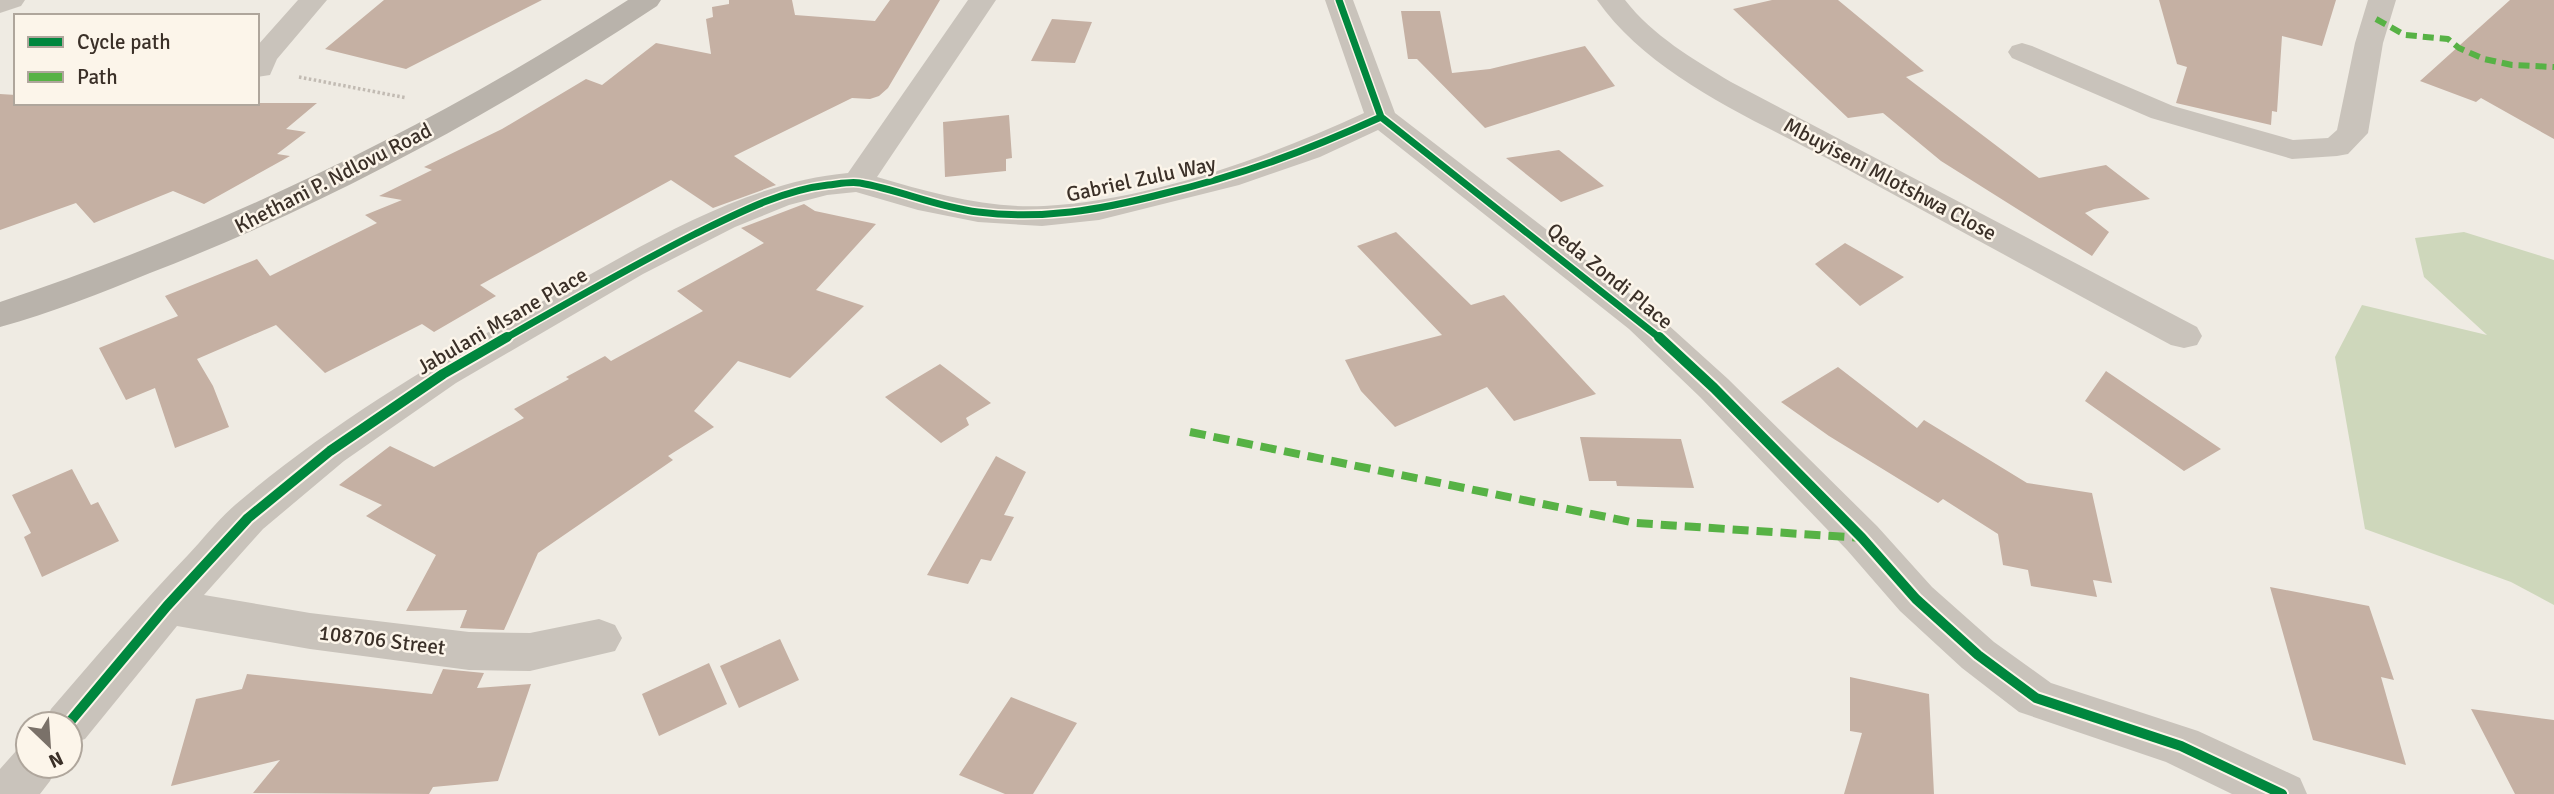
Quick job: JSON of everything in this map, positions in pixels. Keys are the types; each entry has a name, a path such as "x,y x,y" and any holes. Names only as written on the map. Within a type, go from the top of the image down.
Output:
{"street":[{"path":"0,5 11,0"},
{"path":"260,69 264,57 313,0"},
{"name":"Khethani P. Ndlovu Road","path":"0,315 143,266 230,230 407,144 647,0"},
{"path":"858,182 982,0"},
{"path":"1339,0 1381,117"},
{"name":"Mbuyiseni Mlotshwa Close","path":"1611,0 1655,47 1739,98 2184,336"},
{"path":"2022,52 2162,112 2292,150 2337,147 2352,133 2369,43 2382,0"},
{"name":"Gabriel Zulu Way","path":"858,182 918,200 978,212 1042,216 1087,211 1227,178 1309,150 1381,117"},
{"name":"Qeda Zondi Place","path":"1381,117 1642,321 1724,397 1862,538 1916,599 1978,655 2036,698 2181,746 2282,794"},
{"name":"Jabulani Msane Place","path":"80,710 167,606 258,509 330,450 443,374 631,266 723,220 777,198 825,185 858,182"},
{"name":"108706 Street","path":"167,606 310,631 469,651 530,652 598,638"},
{"path":"9,794 21,780"}],"path":[{"path":"260,69 466,110"}],"green space":[{"path":"2464,232 2554,260 2554,605 2511,582 2365,529 2335,357 2362,305 2487,335 2424,277 2415,238"}],"building":[{"path":"384,0 542,0 406,69 325,49"},
{"path":"729,0 792,0 795,15 875,21 890,0 940,0 888,88 879,96 870,99 852,98 734,156 776,185 713,208 671,180 480,285 496,296 434,332 422,324 325,373 276,325 197,359 213,386 229,427 175,448 155,388 126,400 99,348 178,316 165,296 257,259 270,276 377,223 365,215 402,200 379,196 432,170 424,167 502,129 586,79 602,85 656,43 711,54 706,19 713,17 712,7 729,4"},
{"path":"1772,0 1838,0 1924,71 1906,77 2039,178 2106,165 2150,199 2085,213 2109,232 2092,256 1941,161 1883,113 1848,118 1733,9"},
{"path":"2159,0 2336,0 2322,46 2282,36 2277,112 2272,111 2271,125 2176,103 2187,67 2177,64"},
{"path":"2510,0 2554,0 2554,139 2481,98 2476,102 2420,81"},
{"path":"1401,11 1440,11 1452,73 1490,69 1585,46 1615,86 1485,128 1417,59 1408,59"},
{"path":"1052,19 1092,22 1075,63 1031,61"},
{"path":"0,94 14,95 14,105 317,103 286,129 306,132 277,154 290,156 204,204 173,191 94,223 76,203 0,230"},
{"path":"1009,115 1012,158 1006,159 1006,171 945,177 943,122"},
{"path":"1559,150 1604,186 1561,202 1506,158"},
{"path":"804,204 815,211 876,224 816,290 864,306 790,378 738,361 694,411 714,427 668,456 673,460 538,553 504,630 460,628 467,610 406,611 436,555 366,516 382,505 339,485 390,446 434,467 524,418 514,409 569,379 566,377 605,356 611,361 703,311 677,291 764,243 741,228"},
{"path":"1396,232 1471,305 1504,295 1596,394 1514,421 1487,387 1395,427 1361,391 1345,360 1442,335 1357,246"},
{"path":"1845,243 1904,277 1860,306 1815,264"},
{"path":"940,364 991,403 966,418 969,425 941,443 885,397"},
{"path":"1838,367 1917,428 1924,420 2027,483 2092,493 2112,583 2093,580 2097,597 2031,586 2028,570 2003,565 1998,534 1943,499 1938,503 1829,436 1781,402"},
{"path":"2106,371 2221,449 2184,471 2085,401"},
{"path":"1580,437 1681,439 1694,488 1617,486 1616,481 1589,481"},
{"path":"996,456 1026,472 1004,515 1014,517 991,561 981,559 968,584 927,575"},
{"path":"72,469 91,505 98,502 119,541 42,577 24,537 31,533 12,495"},
{"path":"2270,587 2369,606 2394,680 2381,677 2406,765 2313,740"},
{"path":"780,639 799,680 739,708 720,666"},
{"path":"709,663 727,704 659,736 642,694"},
{"path":"443,669 484,673 477,688 531,684 498,781 433,787 429,794 253,793 280,760 171,786 196,699 242,689 247,674 432,694"},
{"path":"1850,677 1929,694 1934,794 1844,794 1862,733 1850,731"},
{"path":"1011,697 1077,723 1033,794 1005,794 959,775"},
{"path":"2471,709 2554,720 2554,794 2515,794"}],"marked path":[{"path":"2376,19 2405,35 2448,39 2459,48 2484,59 2512,65 2554,67"},
{"path":"1190,432 1636,523 1862,538"}],"cycle path":[{"path":"1339,0 1381,117 1642,321 1714,388 1862,538 1916,599 1978,655 2036,698 2181,746 2282,794"},
{"path":"80,710 167,606 248,518 330,451 443,374 631,266 723,220 777,198 825,185 858,182 918,200 978,212 1042,216 1099,210 1228,178 1309,150 1381,117"}]}
